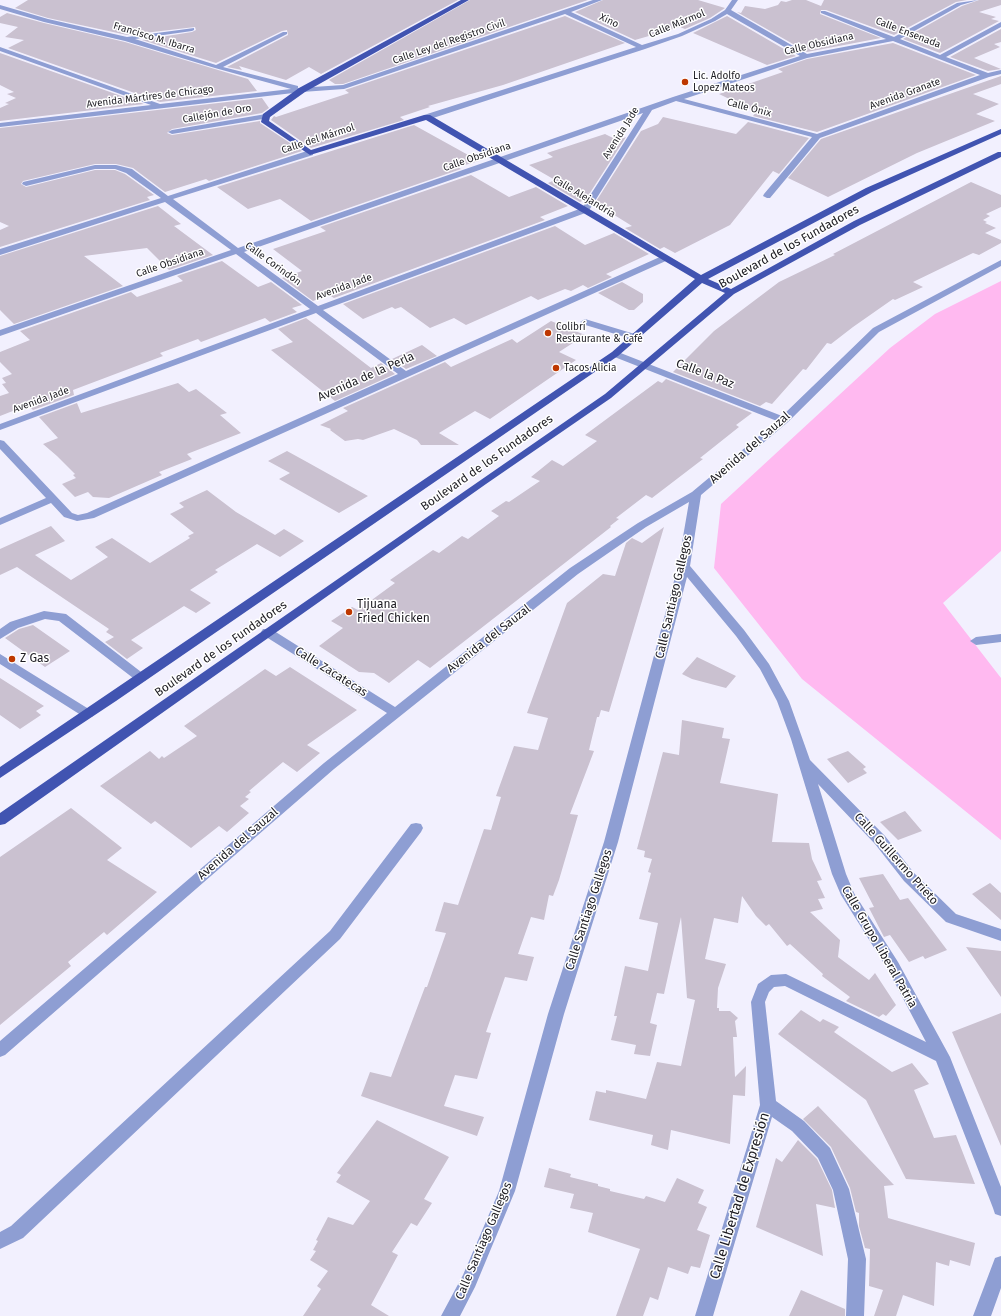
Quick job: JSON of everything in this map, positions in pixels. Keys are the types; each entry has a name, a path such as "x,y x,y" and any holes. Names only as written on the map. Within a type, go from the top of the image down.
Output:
{"main road":[{"name":"Avenida Mártires de Chicago","path":"266,116 302,90 466,0"},
{"path":"266,116 265,122 310,153"},
{"name":"Calle del Mármol","path":"310,153 427,117"},
{"name":"Calle Alejandría","path":"427,117 701,279 731,292"},
{"name":"Boulevard de los Fundadores","path":"0,773 615,354 701,279 869,190 1001,131"},
{"name":"Boulevard de los Fundadores","path":"0,820 267,632 608,396 646,365 698,318 731,292 856,223 1001,154"}],"street":[{"name":"Calle Ley del Registro Civil","path":"302,90 344,87 599,0"},
{"name":"Calle Mármol","path":"643,48 680,35 713,20 727,11 735,0"},
{"name":"Calle Obsidiana","path":"0,333 676,99 806,56 895,39 909,33 959,2 975,0"},
{"name":"Francisco M. Ibarra","path":"0,7 46,21 127,39 217,67 302,90"},
{"path":"727,11 806,56"},
{"name":"Xino","path":"567,12 643,48"},
{"name":"Calle Ensenada","path":"823,12 987,74"},
{"path":"941,57 1001,24"},
{"path":"127,39 192,28"},
{"path":"217,67 285,33"},
{"name":"Calle del Mármol","path":"427,117 643,48"},
{"path":"0,49 160,106"},
{"name":"Avenida Granate","path":"817,136 987,74 1001,72"},
{"name":"Avenida Mártires de Chicago","path":"0,125 302,90"},
{"name":"Calle Ónix","path":"676,99 817,136"},
{"name":"Avenida Jade","path":"0,427 585,210 649,109"},
{"name":"Callejón de Oro","path":"172,132 266,116"},
{"path":"768,196 817,136"},
{"name":"Calle del Mármol","path":"0,252 310,153"},
{"name":"Calle Corindón","path":"26,184 96,167 116,168 129,171 404,374"},
{"name":"Avenida de la Perla","path":"52,499 68,515 77,518 90,516 665,258"},
{"name":"Avenida del Sauzal","path":"0,1050 329,766 574,571 642,525 696,494 784,420 876,330 1001,263"},
{"path":"585,322 635,336"},
{"name":"Calle la Paz","path":"615,354 784,420"},
{"path":"0,444 52,499 0,522"},
{"name":"Calle Santiago Gallegos","path":"450,1316 469,1281 507,1191 556,1014 611,842 684,566 696,494"},
{"name":"Calle Grupo Liberal Patria","path":"684,566 740,633 765,667 783,701 839,874 848,895 893,966 942,1057 1001,1208"},
{"path":"0,636 14,625 44,615 62,617 141,678"},
{"name":"Calle Zacatecas","path":"267,632 396,713"},
{"path":"976,641 1001,638"},
{"path":"0,658 88,714"},
{"name":"Calle Guillermo Prieto","path":"804,762 880,840 909,877 951,918 1001,935"},
{"path":"0,1241 17,1232 335,935 416,828"},
{"name":"Calle Libertad de Expresión","path":"704,1316 768,1105 758,1002 763,988 771,981 786,980 942,1057"},
{"path":"768,1105 798,1126 824,1153 841,1189 857,1259 855,1316"},
{"path":"982,1316 1001,1264"}],"shaded area":[{"path":"1001,281 1001,551 943,603 1001,678 1001,840 802,679 714,568 721,504 890,348 935,314"}],"building":[{"path":"28,0 458,0 321,74 309,67 286,80 239,66 242,70 227,67 288,35 287,30 282,31 216,63 142,40 192,32 196,30 195,27 127,35 48,18 15,8"},
{"path":"470,0 588,0 343,84 335,84 329,80"},
{"path":"603,0 698,0 725,8 710,18 685,29 680,27 635,40 575,12"},
{"path":"792,0 806,0 821,6 824,0 967,0 956,2 894,35 826,10 821,10 820,14 881,38 807,52 737,12 741,13 745,6 765,9 778,5 781,1 786,2"},
{"path":"979,0 1001,0 1001,5 979,12 996,17 991,19 999,21 940,53 903,39 962,6"},
{"path":"7,13 125,42 248,79 257,91 160,102 8,48 24,40 5,37 18,27 0,23 0,17"},
{"path":"565,16 625,43 503,85 428,106 430,107 400,117 404,120 311,148 271,120 274,116 276,117 349,93 345,90"},
{"path":"727,16 796,56 767,65 693,33"},
{"path":"1001,29 1001,42 994,44 1000,47 974,58 1001,69 988,71 950,57"},
{"path":"893,43 976,75 817,132 753,116 756,112 719,94 783,72 778,69 807,59"},
{"path":"0,53 144,104 0,121 0,108 9,104 5,103 16,98 7,94 14,92 0,85"},
{"path":"1001,76 1001,84 973,94 999,104 976,114 995,121 917,153 828,197 788,178 821,139"},
{"path":"262,98 269,108 262,113 172,129 167,133 172,135 260,121 260,123 302,151 209,181 206,179 165,192 133,168 116,164 95,164 23,181 21,184 26,187 95,170 115,170 125,174 154,195 147,197 150,200 0,247 0,230 9,226 0,222 0,128"},
{"path":"663,117 736,134 748,122 809,138 779,174 773,171 730,225 675,253 664,247 660,249 625,228 632,226 595,203 641,131 658,124"},
{"path":"414,125 479,161 458,167 461,169 311,221 280,199 248,209 217,187"},
{"path":"605,134 617,140 626,137 586,199 580,202 548,183 555,180 529,165 553,157 547,153"},
{"path":"471,175 509,197 536,187 568,206 540,217 545,220 334,298 329,295 313,301 282,278 302,271 273,249 326,231 320,227"},
{"path":"971,182 1001,195 1001,207 986,214 990,216 983,220 987,222 985,223 996,228 985,233 1001,240 1001,243 979,255 973,253 913,282 923,287 895,300 893,299 831,344 827,343 806,370 803,369 772,404 766,402 760,406 673,372 714,331 779,282 835,255 833,254"},
{"path":"158,206 181,224 174,226 213,255 169,270 147,248 84,256 123,286 14,324 0,310 0,256"},
{"path":"555,226 585,245 614,233 649,254 606,274 612,277 588,288 583,285 571,291 565,289 538,300 531,296 466,325 454,318 430,328 401,307 395,309 392,307 363,319 343,304"},
{"path":"222,261 258,287 271,282 302,305 292,308 297,312 270,322 265,318 201,342 198,339 160,353 163,356 73,390 74,395 33,410 28,405 0,416 0,396 9,393 2,384 6,383 2,378 12,374 0,362 0,352 30,340 20,331 131,292 137,297 183,281 177,276"},
{"path":"622,282 643,294 643,302 634,310 629,310 598,293"},
{"path":"306,318 371,368 381,363 395,374 335,401 271,350 293,342 278,329"},
{"path":"551,321 585,335 559,352 576,360 490,419 475,411 439,433 459,445 421,445 417,440 394,429 363,440 358,439 345,441 330,430 331,429 320,425 348,411 343,408 445,362 451,367 512,339 517,343"},
{"path":"422,345 437,356 406,369 392,359"},
{"path":"666,379 752,413 736,425 739,427 700,458 703,459 652,498 646,495 616,518 619,519 610,526 611,527 430,668 418,660 389,683 374,673 359,672 319,646 343,628 331,621 352,607 358,610 395,583 390,580 433,550 439,553 462,536 468,539 499,516 491,511 506,501 509,502 540,481 531,477 552,460 563,466 597,441 585,435 658,381 662,383"},
{"path":"178,383 189,392 196,389 227,413 220,415 241,433 187,454 192,459 159,472 162,475 109,498 93,497 88,492 75,497 62,484 76,478 73,475 75,474 43,444 58,438 39,417 77,403 81,413"},
{"path":"287,451 368,496 339,513 279,479 290,473 268,461"},
{"path":"207,490 236,512 275,535 284,529 304,541 280,557 257,544 215,570 218,572 190,590 211,603 196,613 184,606 131,640 143,648 127,659 105,642 114,637 106,632 109,629 17,567 0,575 0,549 51,526 65,541 35,555 71,580 108,557 95,547 112,538 150,563 190,538 188,536 194,533 170,514 184,507 179,503"},
{"path":"664,527 609,712 601,710 599,717 597,717 589,750 594,751 570,814 578,815 559,880 553,896 549,895 544,920 531,917 518,954 534,957 527,981 505,977 486,1032 491,1033 477,1079 455,1075 444,1106 484,1117 477,1136 361,1096 370,1072 391,1077 425,987 427,987 446,933 435,931 444,902 458,905 484,829 491,830 501,797 496,796 514,746 538,750 548,718 527,713 567,603 603,574 615,576 626,543 632,538 642,543"},
{"path":"33,625 70,651 45,667 5,638 19,629"},
{"path":"697,657 736,676 726,688 692,679 682,674"},
{"path":"290,667 357,710 307,745 320,753 297,772 283,762 249,791 251,792 245,797 249,799 240,806 249,813 227,832 219,826 191,848 155,821 151,824 100,786 150,751 159,759 162,756 164,758 197,736 184,726 265,669 276,676"},
{"path":"0,678 44,706 36,711 41,715 20,729 0,715"},
{"path":"682,720 724,728 722,738 730,739 720,783 778,794 772,842 809,843 812,859 822,880 817,881 825,898 818,899 823,909 810,912 840,940 838,957 869,980 875,973 896,1005 886,1016 883,1014 879,1017 846,1001 850,997 822,976 823,974 790,944 787,946 769,924 766,926 756,916 742,896 738,923 714,918 705,959 726,964 718,988 717,1008 719,1008 719,1011 730,1011 738,1018 735,1021 737,1037 733,1037 735,1077 746,1066 745,1096 733,1095 730,1144 671,1130 668,1150 651,1145 653,1135 589,1120 596,1091 606,1093 606,1090 646,1099 657,1062 681,1066 695,1000 687,998 681,917 664,994 657,993 650,1023 657,1025 650,1056 634,1054 636,1045 611,1040 617,1016 614,1016 625,966 648,971 658,923 639,919 651,873 648,872 652,859 644,857 645,851 637,849 663,752 679,755"},
{"path":"848,751 866,767 863,769 867,773 848,783 827,759"},
{"path":"71,808 122,848 107,860 157,892 107,935 104,932 68,962 71,966 0,1025 0,857"},
{"path":"905,811 922,831 898,840 880,822"},
{"path":"883,874 900,900 908,898 947,950 925,959 923,956 909,962 890,935 884,937 869,908 874,907 859,878"},
{"path":"990,883 1001,893 1001,920 972,894"},
{"path":"966,947 1001,951 1001,997"},
{"path":"801,1010 820,1022 823,1019 839,1027 834,1032 892,1072 912,1063 929,1084 914,1090 934,1138 956,1135 975,1184 906,1179 866,1100 778,1034"},
{"path":"1001,1013 1001,1146 952,1032"},
{"path":"818,1106 894,1185 884,1186 888,1218 975,1243 970,1266 950,1260 949,1266 936,1262 934,1306 903,1295 896,1316 874,1316 883,1290 869,1286 870,1249 865,1248 859,1226 859,1213 856,1212 850,1188 831,1147 803,1119"},
{"path":"377,1120 449,1157 424,1199 432,1203 417,1226 411,1223 392,1252 398,1255 371,1305 389,1316 303,1316 321,1289 317,1286 328,1271 310,1260 316,1251 313,1250 318,1241 316,1240 328,1217 353,1225 370,1201 336,1182 341,1175 337,1173"},
{"path":"798,1140 817,1159 832,1190 835,1208 816,1204 823,1256 756,1227 776,1158 782,1162"},
{"path":"549,1168 571,1174 570,1177 598,1184 598,1186 610,1189 610,1191 644,1199 646,1196 665,1202 677,1178 704,1190 698,1203 707,1207 697,1230 710,1235 700,1268 691,1266 688,1274 668,1267 658,1300 650,1297 643,1316 616,1316 640,1249 588,1232 593,1213 570,1208 574,1194 544,1187"},
{"path":"801,1290 845,1309 845,1316 789,1316"}],"place":[{"name":"Lic. Adolfo Lopez Mateos","path":"685,82"},
{"name":"Colibrí Restaurante & Café","path":"548,333"},
{"name":"Tacos Alicia","path":"556,368"},
{"name":"Tijuana Fried Chicken","path":"349,612"},
{"name":"Z Gas","path":"12,659"}]}
